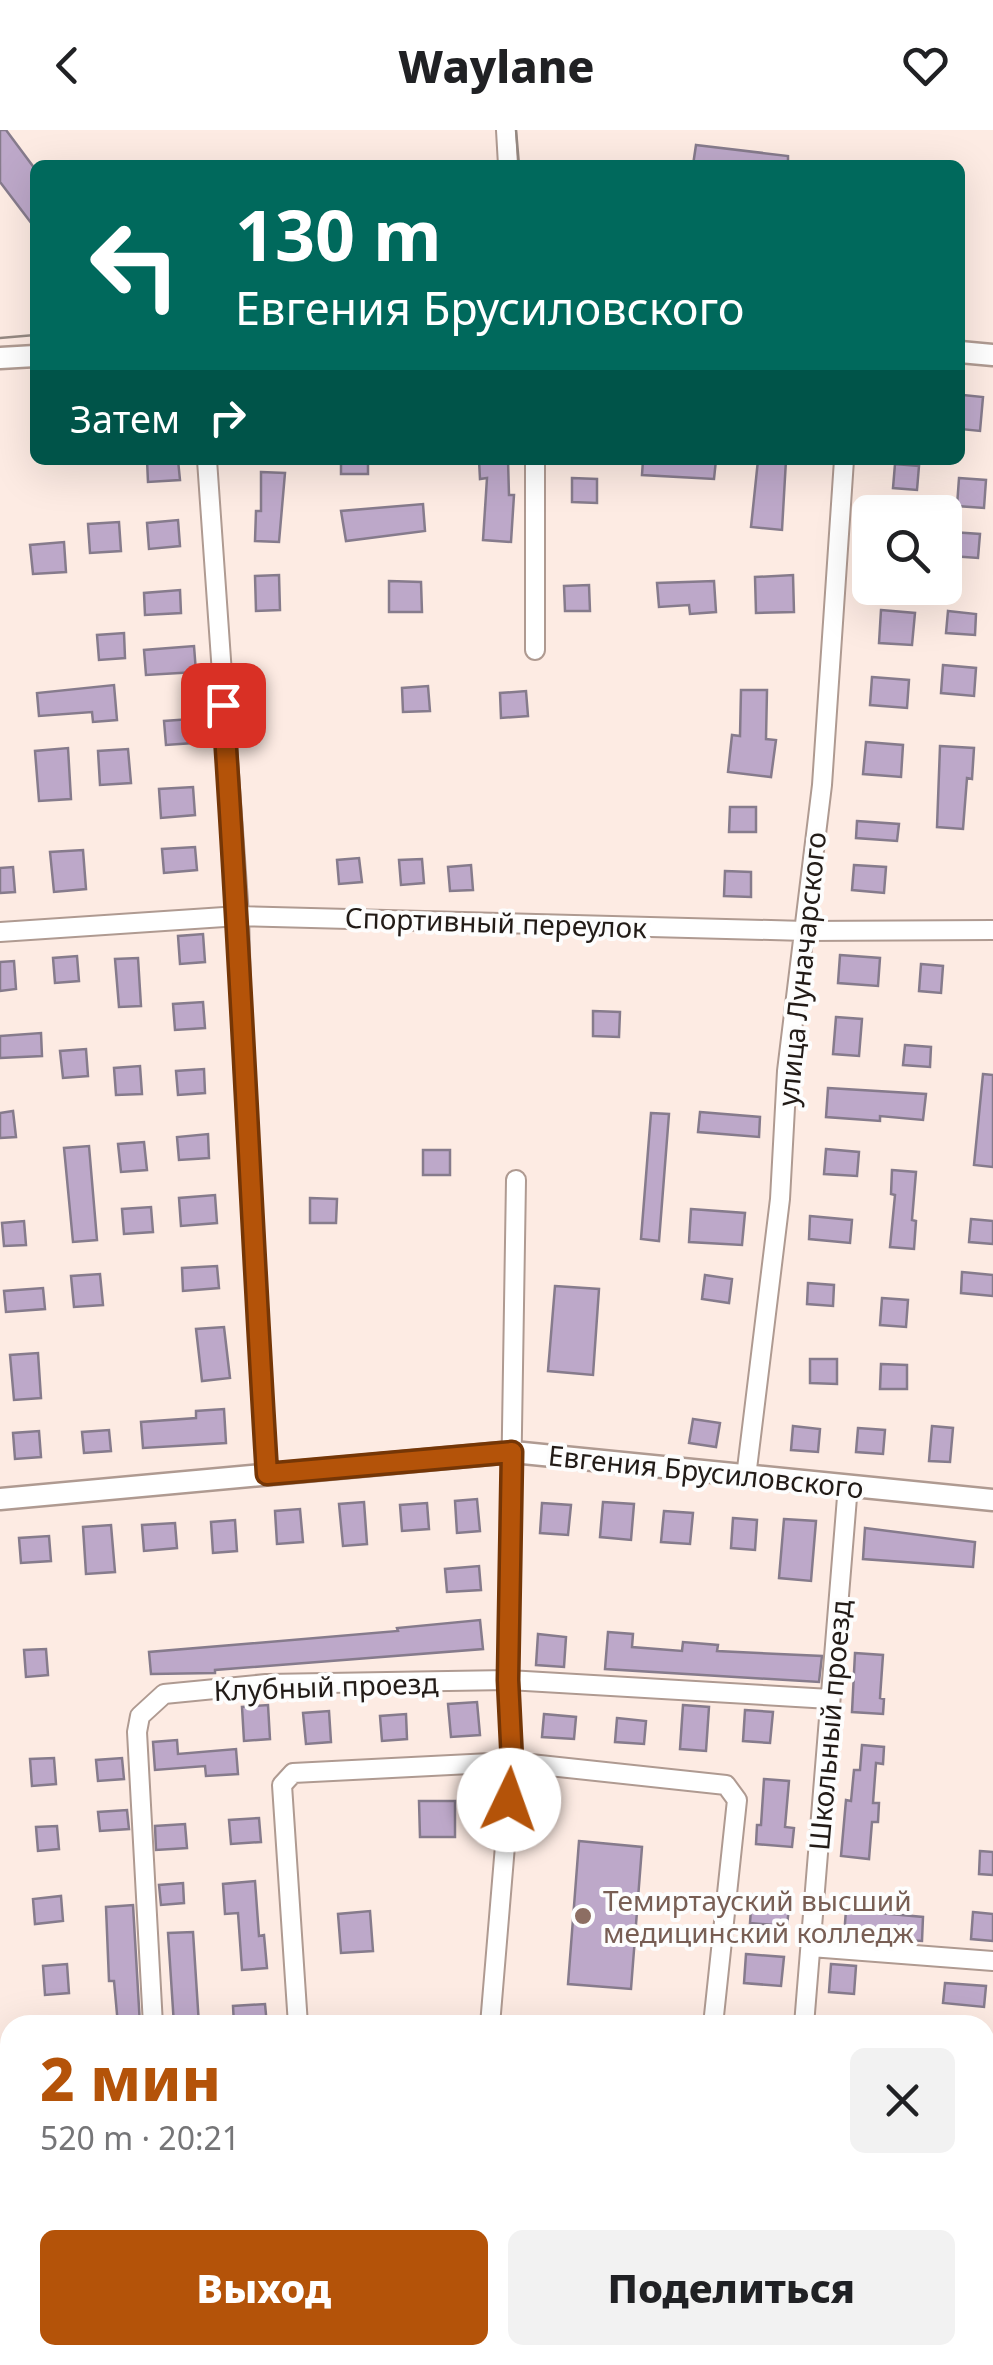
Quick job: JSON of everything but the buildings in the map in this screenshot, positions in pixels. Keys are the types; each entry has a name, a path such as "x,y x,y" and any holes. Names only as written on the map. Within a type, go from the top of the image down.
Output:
{"street":[{"path":"506,130 508,160"},
{"path":"965,352 993,355"},
{"path":"0,358 30,356"},
{"path":"208,465 239,916 243,1058 267,1474"},
{"path":"534,465 535,650"},
{"name":"улица Луначарского","path":"746,1476 780,1199 787,1070 822,785 844,465"},
{"name":"Спортивный переулок","path":"0,932 239,916 806,931 993,930"},
{"path":"491,2015 512,1762 508,1680 516,1180"},
{"name":"Евгения Брусиловского","path":"0,1499 512,1452 993,1500"},
{"name":"Школьный проезд","path":"805,2015 848,1485"},
{"name":"Клубный проезд","path":"153,2015 137,1732 140,1716 164,1694 266,1684 508,1680 830,1699"},
{"path":"297,2015 282,1785 293,1773 512,1762 726,1786 737,1800 714,2015"},
{"path":"811,1947 993,1960"}],"tram line":[{"path":"516,130 519,160"},
{"path":"0,338 30,335"}],"place":[{"name":"Темиртауский высший медицинский колледж","path":"583,1916"}],"route":[{"path":"223,705 239,916 243,1058 267,1474 512,1452 509,1800"}]}
